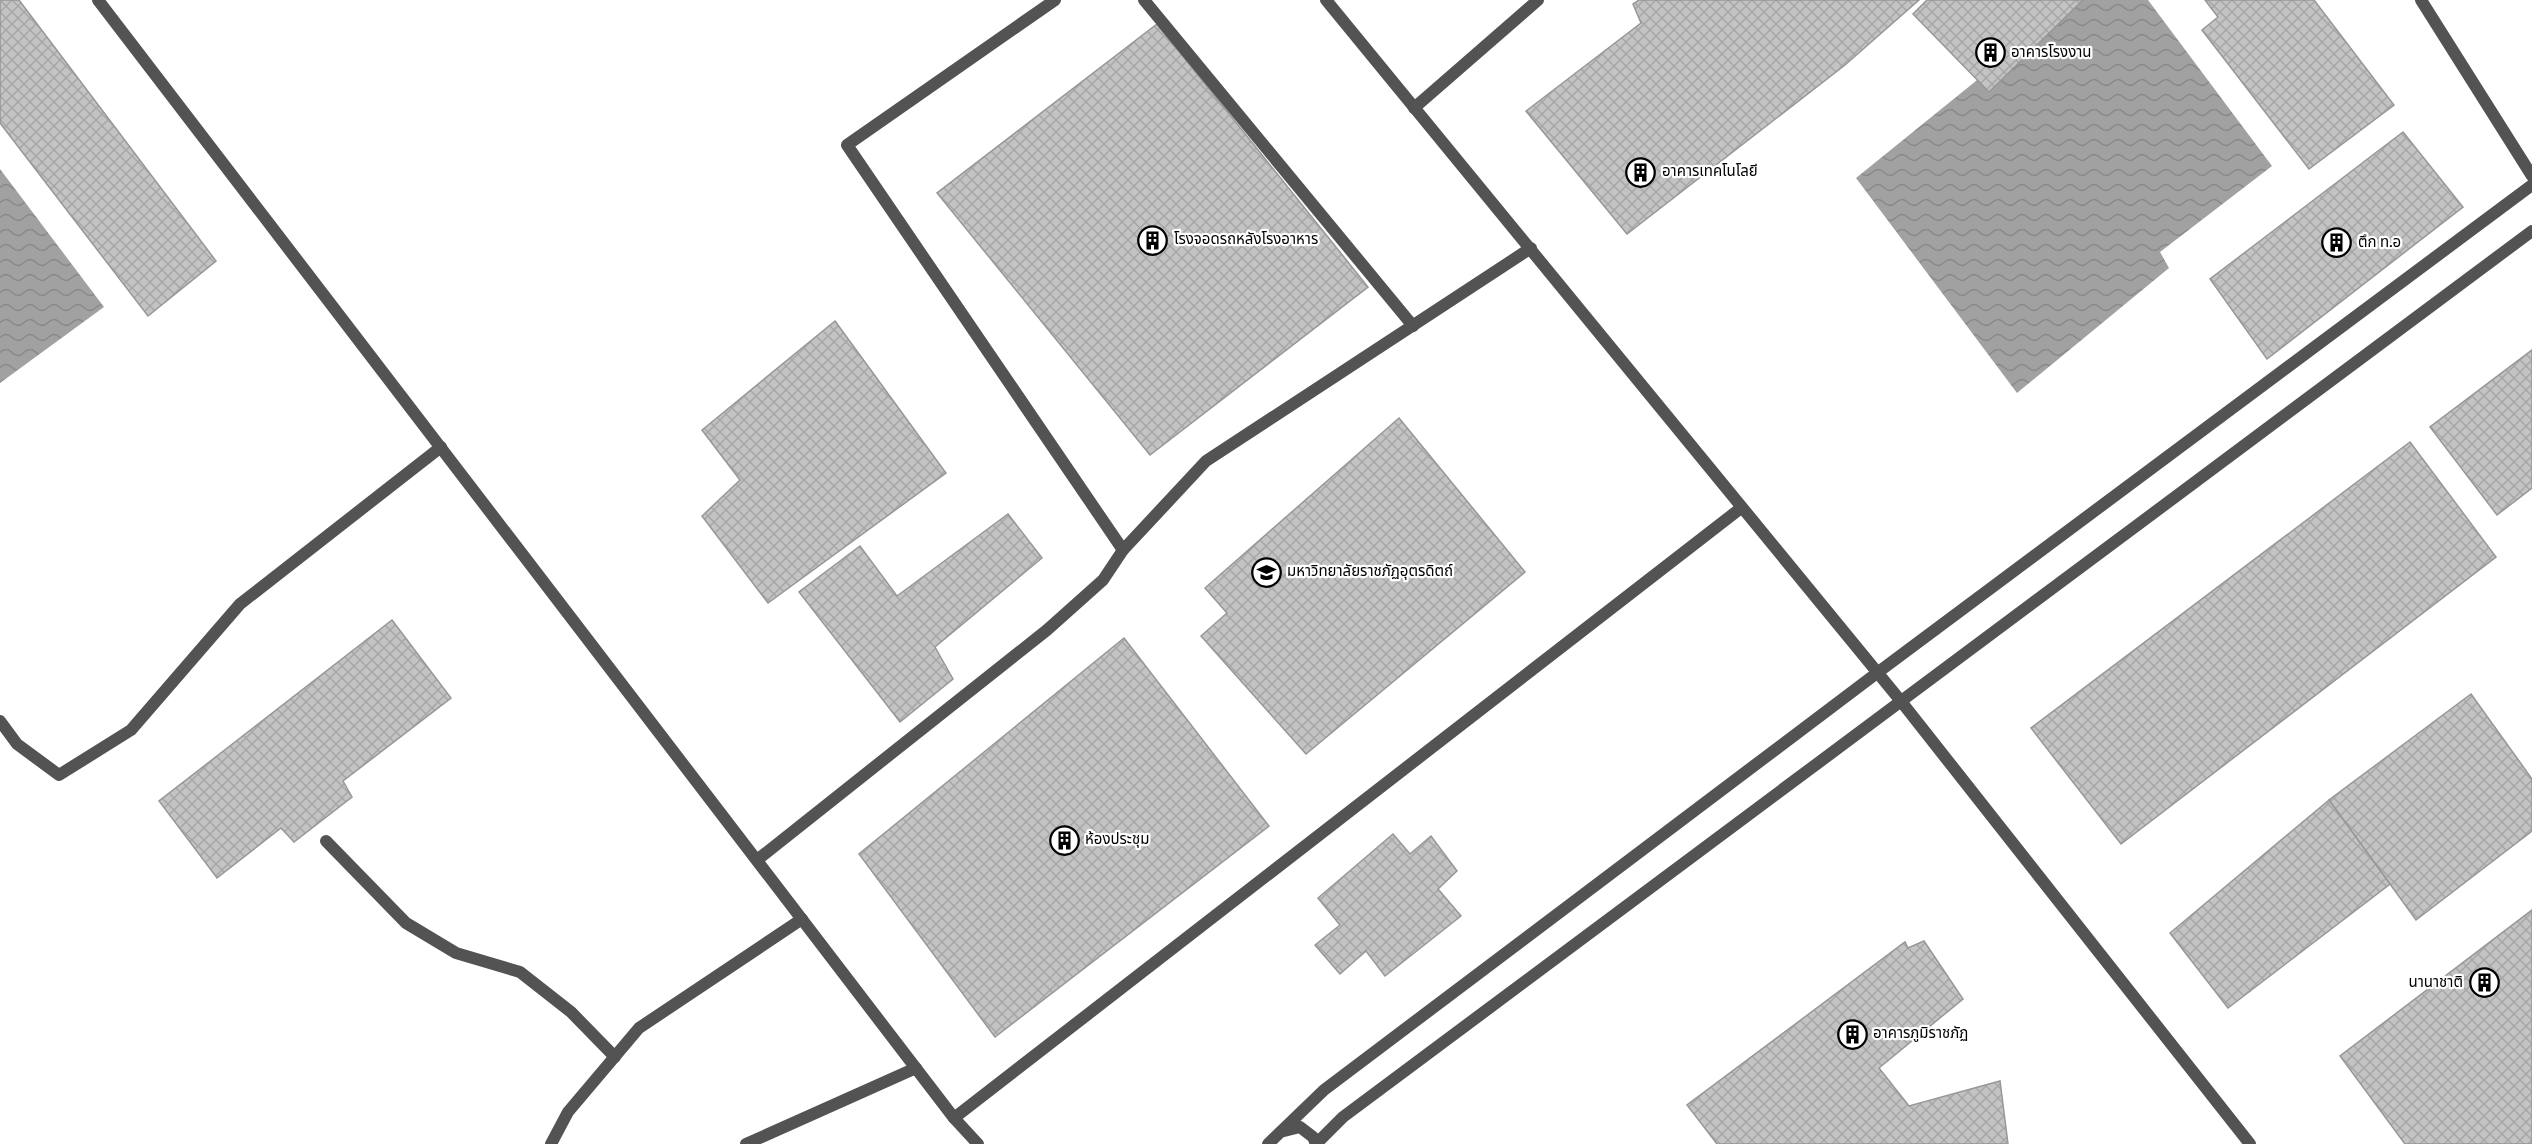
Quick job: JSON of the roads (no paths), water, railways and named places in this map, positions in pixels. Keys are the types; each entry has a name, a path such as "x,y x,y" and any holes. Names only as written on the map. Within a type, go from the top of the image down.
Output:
{"lane":[{"path":"98,0 954,1118 978,1144"},
{"path":"1055,0 847,145 1123,550"},
{"path":"1144,0 1413,326"},
{"path":"1326,0 1900,700 2250,1144"},
{"path":"1414,108 1538,0"},
{"path":"2421,0 2532,176"},
{"path":"1268,1144 1324,1090 1877,673 2532,185"},
{"path":"1284,1131 1300,1128 1313,1137 1316,1144 1343,1116 2532,231"},
{"path":"757,860 1047,630 1103,580 1123,550 1206,461 1531,248"},
{"path":"0,721 17,744 59,775 131,730 240,603 441,447"},
{"path":"954,1118 1741,508"},
{"path":"326,841 406,924 456,953 520,972 572,1012 615,1057"},
{"path":"551,1144 568,1112 639,1028 802,919"},
{"path":"746,1144 916,1068"},
{"path":"1281,1144 1284,1131"}],"water":[{"path":"2076,0 2148,0 2272,166 2160,252 2169,268 2017,393 1856,178"},
{"path":"0,169 104,307 0,383"}],"place":[{"name":"อาคารโรงงาน","path":"1990,53"},
{"name":"อาคารเทคโนโลยี","path":"1641,172"},
{"name":"โรงจอดรถหลังโรงอาหาร","path":"1153,240"},
{"name":"ตึก ท.อ","path":"2337,243"},
{"name":"มหาวิทยาลัยราชภัฏอุตรดิตถ์","path":"1266,572"},
{"name":"ห้องประชุม","path":"1064,840"},
{"name":"นานาชาติ","path":"2484,983"},
{"name":"อาคารภูมิราชภัฏ","path":"1852,1034"}]}
